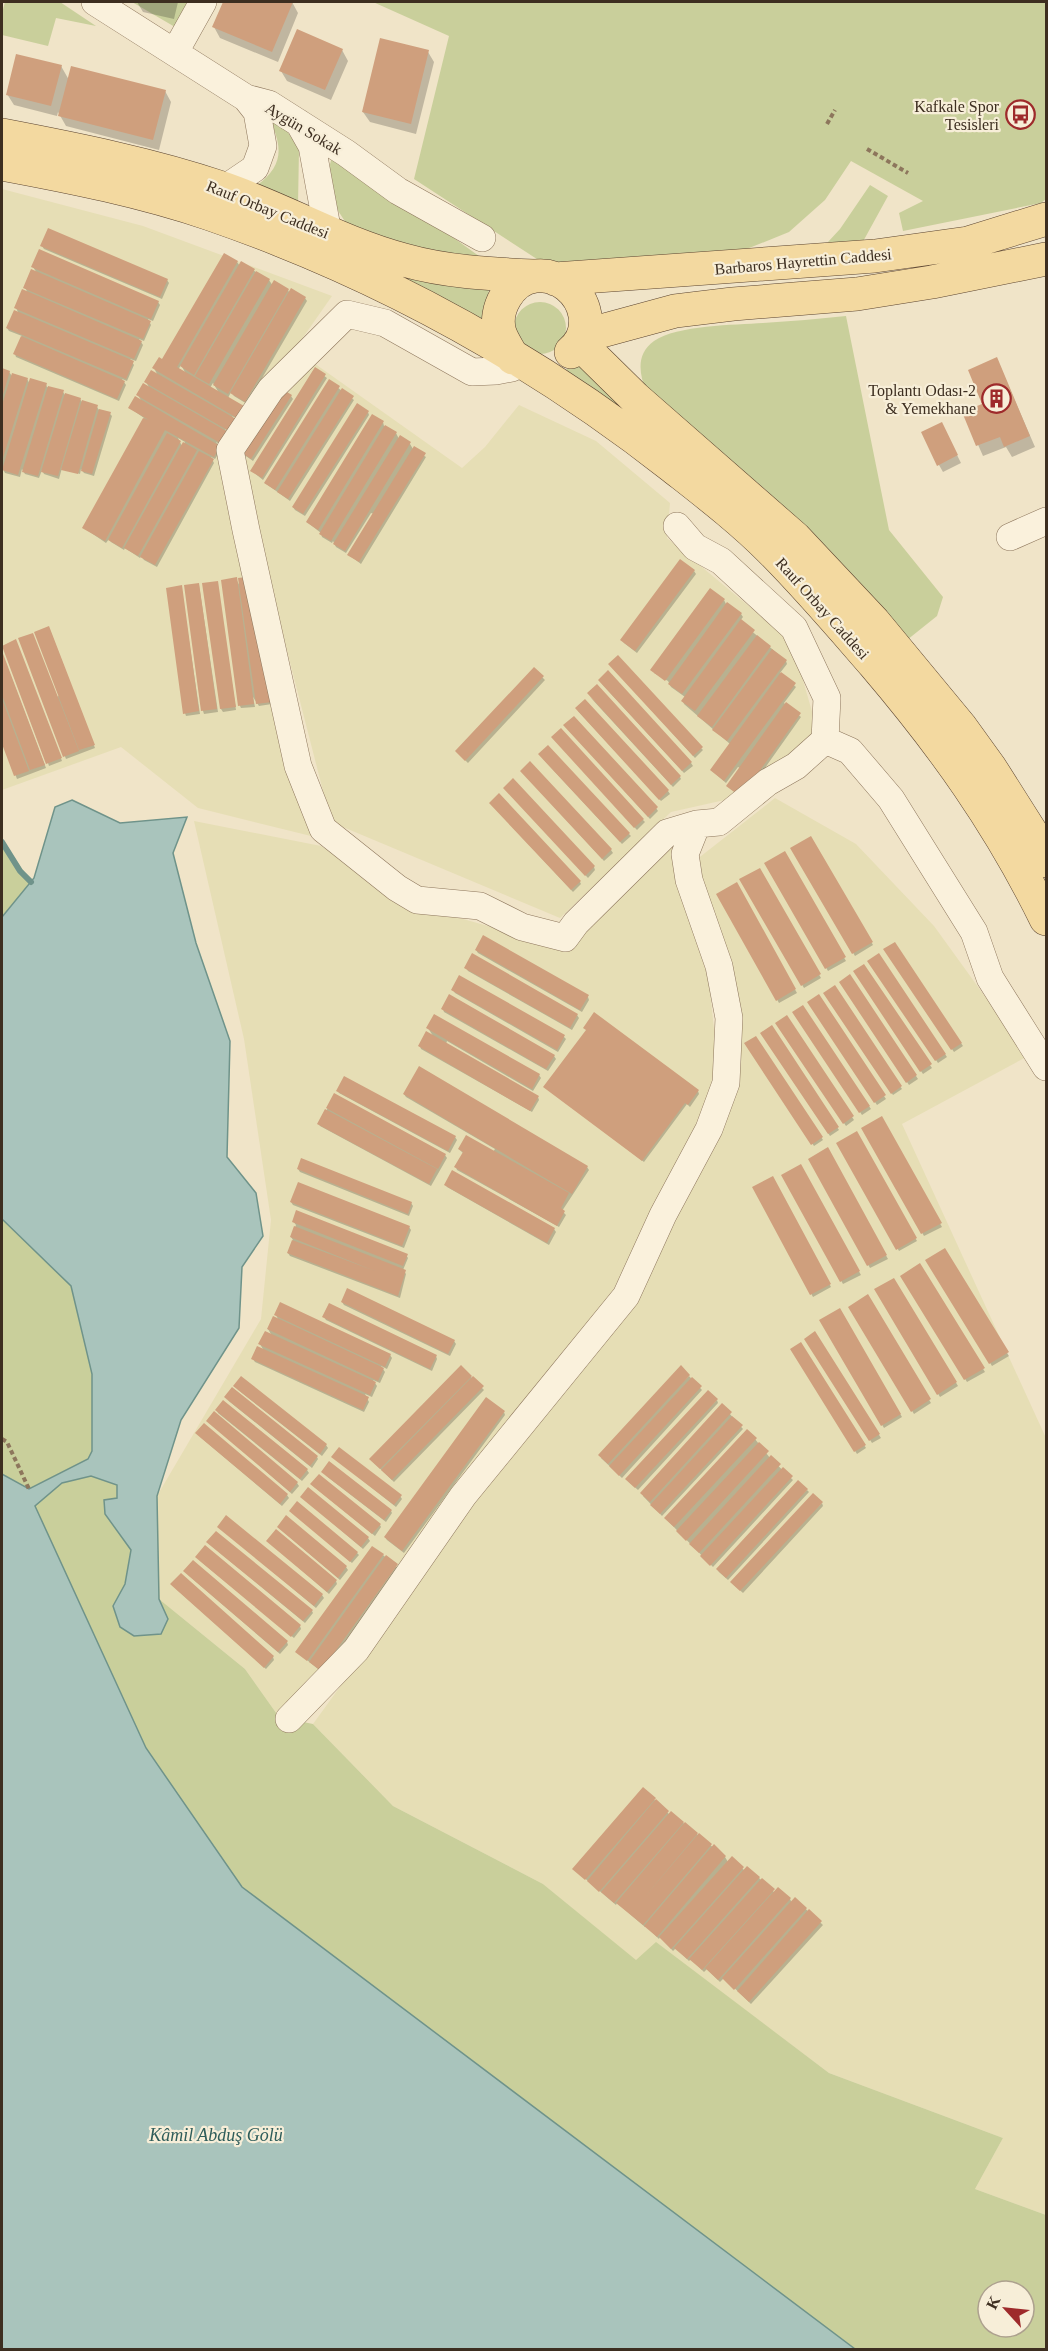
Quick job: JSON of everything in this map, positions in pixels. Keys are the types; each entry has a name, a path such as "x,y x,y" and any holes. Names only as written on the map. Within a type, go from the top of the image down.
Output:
{"main road":[{"name":"Rauf Orbay Caddesi","path":"2,135 116,159 224,189 328,233 402,260 489,274 544,278"},
{"name":"Rauf Orbay Caddesi","path":"2,164 137,193 251,229 312,253 395,290 480,336 614,422 702,490 769,548 909,705 961,773 1026,879 1047,919"},
{"name":"Barbaros Hayrettin Caddesi","path":"544,278 875,256 968,243 1047,219"},
{"path":"581,339 664,314 733,304 857,294 1042,265"},
{"path":"544,278 565,283 576,292 584,306 586,321 581,339 566,357 554,362 521,361 500,333 498,319 501,304 509,292 521,282 544,278"},
{"path":"625,387 622,359 628,342 640,330 664,314"},
{"name":"Rauf Orbay Caddesi","path":"581,339 625,387 795,538 874,622 960,726 991,769 1047,861"}],"street":[{"name":"Aygün Sokak","path":"95,2 246,98 269,104 398,190 482,238"},
{"path":"175,52 203,2"},
{"path":"224,189 255,168 263,146 257,112 246,98"},
{"path":"299,123 312,146 328,233"},
{"path":"521,361 512,368 472,372 385,323 347,314 271,389 230,450 298,766 323,829 397,888 417,900 480,906 522,927 565,938 576,923 667,833 698,824 719,822 768,782 796,766 825,740 827,698 794,628 721,561 695,547 677,526"},
{"path":"1010,537 1047,521"},
{"path":"825,740 850,751 891,799 974,932 990,978 1047,1067"},
{"path":"289,1719 356,1650 464,1496 626,1296 663,1215 709,1129 726,1083 729,1018 719,966 689,880 685,854 698,824"}],"path":[{"path":"827,124 835,110"},
{"path":"867,150 908,173"},
{"path":"2,1439 7,1442 29,1489"}],"shaded area":[{"path":"2,189 143,226 332,296 225,449 315,837 198,808 121,747 2,790"},
{"path":"311,361 462,468 485,447 519,405 596,441 670,503 667,538 792,642 817,729 747,795 671,812 560,918 331,822 236,452"},
{"path":"775,798 856,844 934,926 1028,1056 902,1124 1046,1438 1046,2215 975,2189 1003,2138 829,2073 656,1943 636,1961 543,1884 393,1806 313,1724 535,1418 632,1302 737,1084 696,860"},
{"path":"194,821 321,846 424,908 566,948 673,840 676,870 708,972 715,1039 713,1096 610,1296 355,1635 279,1717 245,1669 159,1599 157,1496 261,1319 271,1220 244,1039"}],"green space":[{"path":"5,2 60,2 96,26 56,18 48,46 2,35 2,13"},
{"path":"132,2 192,2 175,27"},
{"path":"373,2 1046,2 1046,199 1041,203 903,231 899,213 923,201 851,161 825,200 789,232 727,257 543,263 414,179 449,36"},
{"path":"269,118 285,128 299,149 298,205 256,186 272,171 278,155 277,138"},
{"path":"332,157 415,210 490,264 432,256 346,223 335,206 327,175"},
{"path":"74,162 489,287 486,325"},
{"path":"870,185 888,196 860,247 837,249 828,242 840,229"},
{"path":"540,302 554,306 562,314 566,328 562,342 554,350 540,354 526,350 518,342 514,328 518,314 526,306"},
{"path":"846,316 889,530 943,597 937,616 907,640 829,552 766,490 646,391 642,377 642,358 648,346 664,336 677,332 707,327"},
{"path":"577,363 658,434 564,371"},
{"path":"2,839 31,882 2,917"},
{"path":"2,1219 71,1286 92,1374 92,1451 88,1459 29,1489 2,1474"},
{"path":"91,1476 117,1485 117,1498 104,1501 105,1514 131,1549 125,1584 113,1606 168,1619 159,1599 245,1669 279,1717 313,1724 393,1806 543,1884 636,1960 656,1942 829,2073 1003,2138 975,2189 1046,2215 1046,2349 855,2349 241,1887 146,1748 35,1505 62,1483"}],"water":[{"name":"Kâmil Abduş Gölü","path":"72,800 120,823 187,817 173,853 196,943 230,1041 227,1157 256,1193 263,1236 242,1267 239,1328 181,1420 157,1496 159,1599 168,1619 161,1634 134,1636 120,1627 113,1606 125,1584 131,1550 105,1514 104,1500 117,1498 117,1485 91,1476 62,1483 35,1506 146,1748 242,1887 855,2349 2,2349 2,1474 29,1489 88,1459 92,1451 92,1374 71,1286 2,1219 2,917 34,878 55,807"}],"building":[{"path":"223,2 293,2 272,52 212,27"},
{"path":"297,29 343,49 325,90 279,71"},
{"path":"380,38 429,50 411,124 362,112"},
{"path":"16,54 62,65 51,106 6,95"},
{"path":"71,66 166,90 153,140 58,116"},
{"path":"48,228 168,279 160,297 40,246"},
{"path":"39,249 159,301 151,319 31,267"},
{"path":"224,253 238,261 177,367 244,406 237,418 152,368 159,357 162,359"},
{"path":"241,261 255,269 194,375 180,366"},
{"path":"31,269 151,321 143,339 23,288"},
{"path":"256,271 270,279 209,384 195,376"},
{"path":"274,280 289,289 228,394 213,385"},
{"path":"291,288 306,297 245,402 230,393"},
{"path":"22,289 142,341 134,359 14,308"},
{"path":"14,310 134,361 126,379 6,328"},
{"path":"21,336 125,381 117,399 13,354"},
{"name":"Toplantı Odası-2 & Yemekhane","path":"997,357 1030,436 1004,447 1000,437 976,446 962,412 982,404 968,370"},
{"path":"315,367 326,374 262,478 250,471"},
{"path":"2,368 10,371 2,398"},
{"path":"151,370 236,419 229,431 144,382"},
{"path":"12,373 28,378 2,461 2,405"},
{"path":"30,378 47,383 18,475 2,470"},
{"path":"329,379 340,386 275,490 264,483"},
{"path":"143,383 228,432 222,444 136,395"},
{"path":"48,386 64,390 38,476 22,472"},
{"path":"280,388 292,395 251,459 239,451"},
{"path":"342,388 354,396 288,499 277,492"},
{"path":"65,393 81,398 58,476 41,472"},
{"path":"135,396 220,446 214,457 165,430 105,541 82,528 143,418 149,420 128,408"},
{"path":"82,400 98,405 78,474 61,470"},
{"path":"357,403 369,411 303,514 292,507"},
{"path":"99,409 111,412 92,474 81,471"},
{"path":"372,414 384,421 318,530 306,522"},
{"path":"942,422 958,455 937,466 921,432"},
{"path":"385,425 397,432 331,541 319,534"},
{"path":"167,433 181,441 122,548 108,540"},
{"path":"400,435 411,442 345,551 333,544"},
{"path":"183,442 197,450 138,556 124,548"},
{"path":"414,446 426,453 359,562 347,555"},
{"path":"199,451 214,459 155,565 140,557"},
{"path":"680,559 695,570 635,651 620,640"},
{"path":"254,576 272,702 256,704 238,578"},
{"path":"237,577 254,704 238,706 221,580"},
{"path":"218,581 236,707 220,709 202,583"},
{"path":"199,583 217,709 201,711 184,585"},
{"path":"182,585 199,711 183,714 166,588"},
{"path":"710,588 725,599 665,681 650,670"},
{"path":"727,602 742,613 682,694 668,684"},
{"path":"741,619 755,630 695,711 681,701"},
{"path":"49,626 95,745 79,750 34,632"},
{"path":"33,633 79,751 63,757 18,638"},
{"path":"757,635 771,646 712,727 697,716"},
{"path":"16,639 62,758 46,764 2,646"},
{"path":"772,649 787,660 727,741 712,730"},
{"path":"2,651 45,765 30,770 2,695"},
{"path":"618,655 703,747 693,756 608,664"},
{"path":"534,667 544,676 465,761 455,751"},
{"path":"608,670 692,762 682,771 598,680"},
{"path":"781,672 796,683 724,781 710,770"},
{"path":"597,684 681,776 671,785 587,693"},
{"path":"2,699 29,771 14,776 2,744"},
{"path":"585,699 669,790 659,800 575,708"},
{"path":"786,702 801,713 741,797 726,786"},
{"path":"574,716 658,807 648,817 563,725"},
{"path":"561,728 644,819 634,828 551,737"},
{"path":"548,745 630,833 620,842 538,754"},
{"path":"530,761 612,849 602,859 520,771"},
{"path":"513,778 595,866 585,876 503,788"},
{"path":"499,793 581,881 571,890 489,803"},
{"path":"811,836 873,942 852,954 790,848"},
{"path":"785,851 846,957 825,969 764,863"},
{"path":"760,868 821,974 801,986 739,879"},
{"path":"737,882 796,989 776,1001 716,894"},
{"path":"483,935 589,995 580,1010 475,950"},
{"path":"895,942 962,1043 951,1050 883,949"},
{"path":"472,953 578,1014 570,1028 464,968"},
{"path":"879,953 946,1054 935,1061 867,961"},
{"path":"864,964 932,1064 920,1072 853,971"},
{"path":"850,974 917,1075 906,1083 839,982"},
{"path":"459,975 565,1035 557,1050 451,990"},
{"path":"835,985 902,1086 891,1094 823,993"},
{"path":"449,994 555,1055 546,1069 441,1009"},
{"path":"819,994 886,1095 874,1103 807,1002"},
{"path":"803,1005 870,1106 859,1113 792,1012"},
{"path":"594,1012 699,1090 688,1105 685,1103 642,1161 543,1087 586,1030 583,1028"},
{"path":"434,1014 540,1074 532,1089 426,1028"},
{"path":"787,1015 854,1116 843,1124 775,1023"},
{"path":"772,1025 839,1127 828,1134 760,1033"},
{"path":"426,1031 539,1096 530,1111 418,1046"},
{"path":"756,1036 823,1137 811,1145 744,1043"},
{"path":"419,1066 588,1166 572,1194 403,1094"},
{"path":"344,1076 456,1136 448,1151 336,1091"},
{"path":"334,1093 446,1154 438,1169 326,1108"},
{"path":"325,1109 437,1169 429,1184 317,1124"},
{"path":"882,1116 942,1223 921,1234 861,1128"},
{"path":"857,1131 917,1238 896,1250 836,1143"},
{"path":"466,1135 569,1193 561,1208 565,1211 557,1226 454,1167 463,1152 458,1149"},
{"path":"828,1147 887,1255 867,1266 808,1159"},
{"path":"301,1158 412,1202 408,1214 297,1169"},
{"path":"801,1164 860,1271 840,1282 781,1175"},
{"path":"452,1170 555,1228 547,1243 444,1185"},
{"path":"773,1176 831,1284 810,1295 752,1187"},
{"path":"298,1182 410,1226 402,1246 290,1202"},
{"path":"296,1210 408,1254 403,1266 292,1222"},
{"path":"294,1226 406,1270 398,1296 287,1253 292,1240 375,1271 290,1237"},
{"path":"945,1248 1009,1352 989,1364 925,1260"},
{"path":"920,1263 985,1368 964,1380 900,1276"},
{"path":"894,1278 957,1382 937,1395 874,1289"},
{"path":"347,1288 455,1340 448,1354 341,1302"},
{"path":"868,1294 931,1399 911,1412 848,1307"},
{"path":"280,1302 391,1354 385,1367 274,1315"},
{"path":"329,1303 437,1355 430,1369 322,1317"},
{"path":"840,1308 901,1414 881,1426 819,1320"},
{"path":"273,1316 384,1368 378,1381 267,1329"},
{"path":"265,1331 376,1382 370,1395 258,1344"},
{"path":"815,1331 880,1434 869,1441 804,1339"},
{"path":"801,1342 866,1445 854,1452 790,1349"},
{"path":"257,1346 369,1397 363,1410 251,1359"},
{"path":"461,1365 472,1376 380,1469 369,1459"},
{"path":"681,1365 690,1375 608,1464 598,1455"},
{"path":"241,1376 327,1444 320,1454 233,1386"},
{"path":"473,1376 484,1386 392,1480 381,1470"},
{"path":"692,1377 702,1386 619,1476 609,1466"},
{"path":"232,1387 318,1456 310,1466 224,1397"},
{"path":"708,1390 718,1399 635,1488 625,1479"},
{"path":"486,1397 505,1411 402,1551 384,1537"},
{"path":"223,1400 308,1469 300,1479 215,1410"},
{"path":"722,1403 732,1412 650,1502 640,1493"},
{"path":"214,1411 298,1482 290,1492 206,1421"},
{"path":"732,1416 743,1425 660,1514 650,1505"},
{"path":"204,1423 288,1494 280,1504 195,1433"},
{"path":"747,1429 757,1438 674,1527 664,1518"},
{"path":"759,1442 769,1451 686,1541 676,1531"},
{"path":"339,1447 402,1495 394,1505 331,1457"},
{"path":"771,1455 781,1464 699,1553 689,1544"},
{"path":"329,1461 392,1510 384,1520 321,1472"},
{"path":"783,1467 793,1476 710,1566 700,1556"},
{"path":"319,1474 381,1524 372,1534 310,1484"},
{"path":"798,1480 808,1489 726,1578 716,1569"},
{"path":"308,1487 369,1537 361,1547 300,1497"},
{"path":"813,1493 823,1502 740,1591 730,1582"},
{"path":"297,1501 358,1552 350,1562 289,1511"},
{"path":"226,1515 323,1594 314,1606 217,1527"},
{"path":"286,1515 347,1566 338,1578 277,1527"},
{"path":"276,1529 337,1580 327,1592 266,1541"},
{"path":"216,1531 313,1610 303,1621 206,1542"},
{"path":"205,1545 301,1625 291,1637 195,1557"},
{"path":"372,1546 384,1554 307,1661 295,1652"},
{"path":"386,1555 398,1564 321,1671 309,1662"},
{"path":"193,1560 288,1641 278,1652 183,1571"},
{"path":"181,1573 274,1656 264,1668 170,1584"},
{"path":"643,1787 656,1798 585,1880 572,1869"},
{"path":"656,1799 669,1811 599,1892 587,1881"},
{"path":"671,1811 684,1822 614,1903 601,1892"},
{"path":"685,1822 698,1833 643,1899 699,1833 712,1844 643,1925 616,1903"},
{"path":"714,1844 726,1856 657,1937 644,1926"},
{"path":"732,1856 744,1867 671,1949 659,1937"},
{"path":"747,1866 760,1877 687,1959 674,1948"},
{"path":"762,1878 775,1889 702,1970 689,1959"},
{"path":"778,1887 791,1898 718,1980 705,1968"},
{"path":"795,1897 807,1908 734,1990 722,1978"},
{"path":"809,1909 822,1921 749,2002 737,1991"}],"waterway":[{"path":"2,842 20,871 31,882"}],"place":[{"name":"Kafkale Spor Tesisleri","path":"1020,115"},
{"name":"Toplantı Odası-2 & Yemekhane","path":"997,399"}]}
